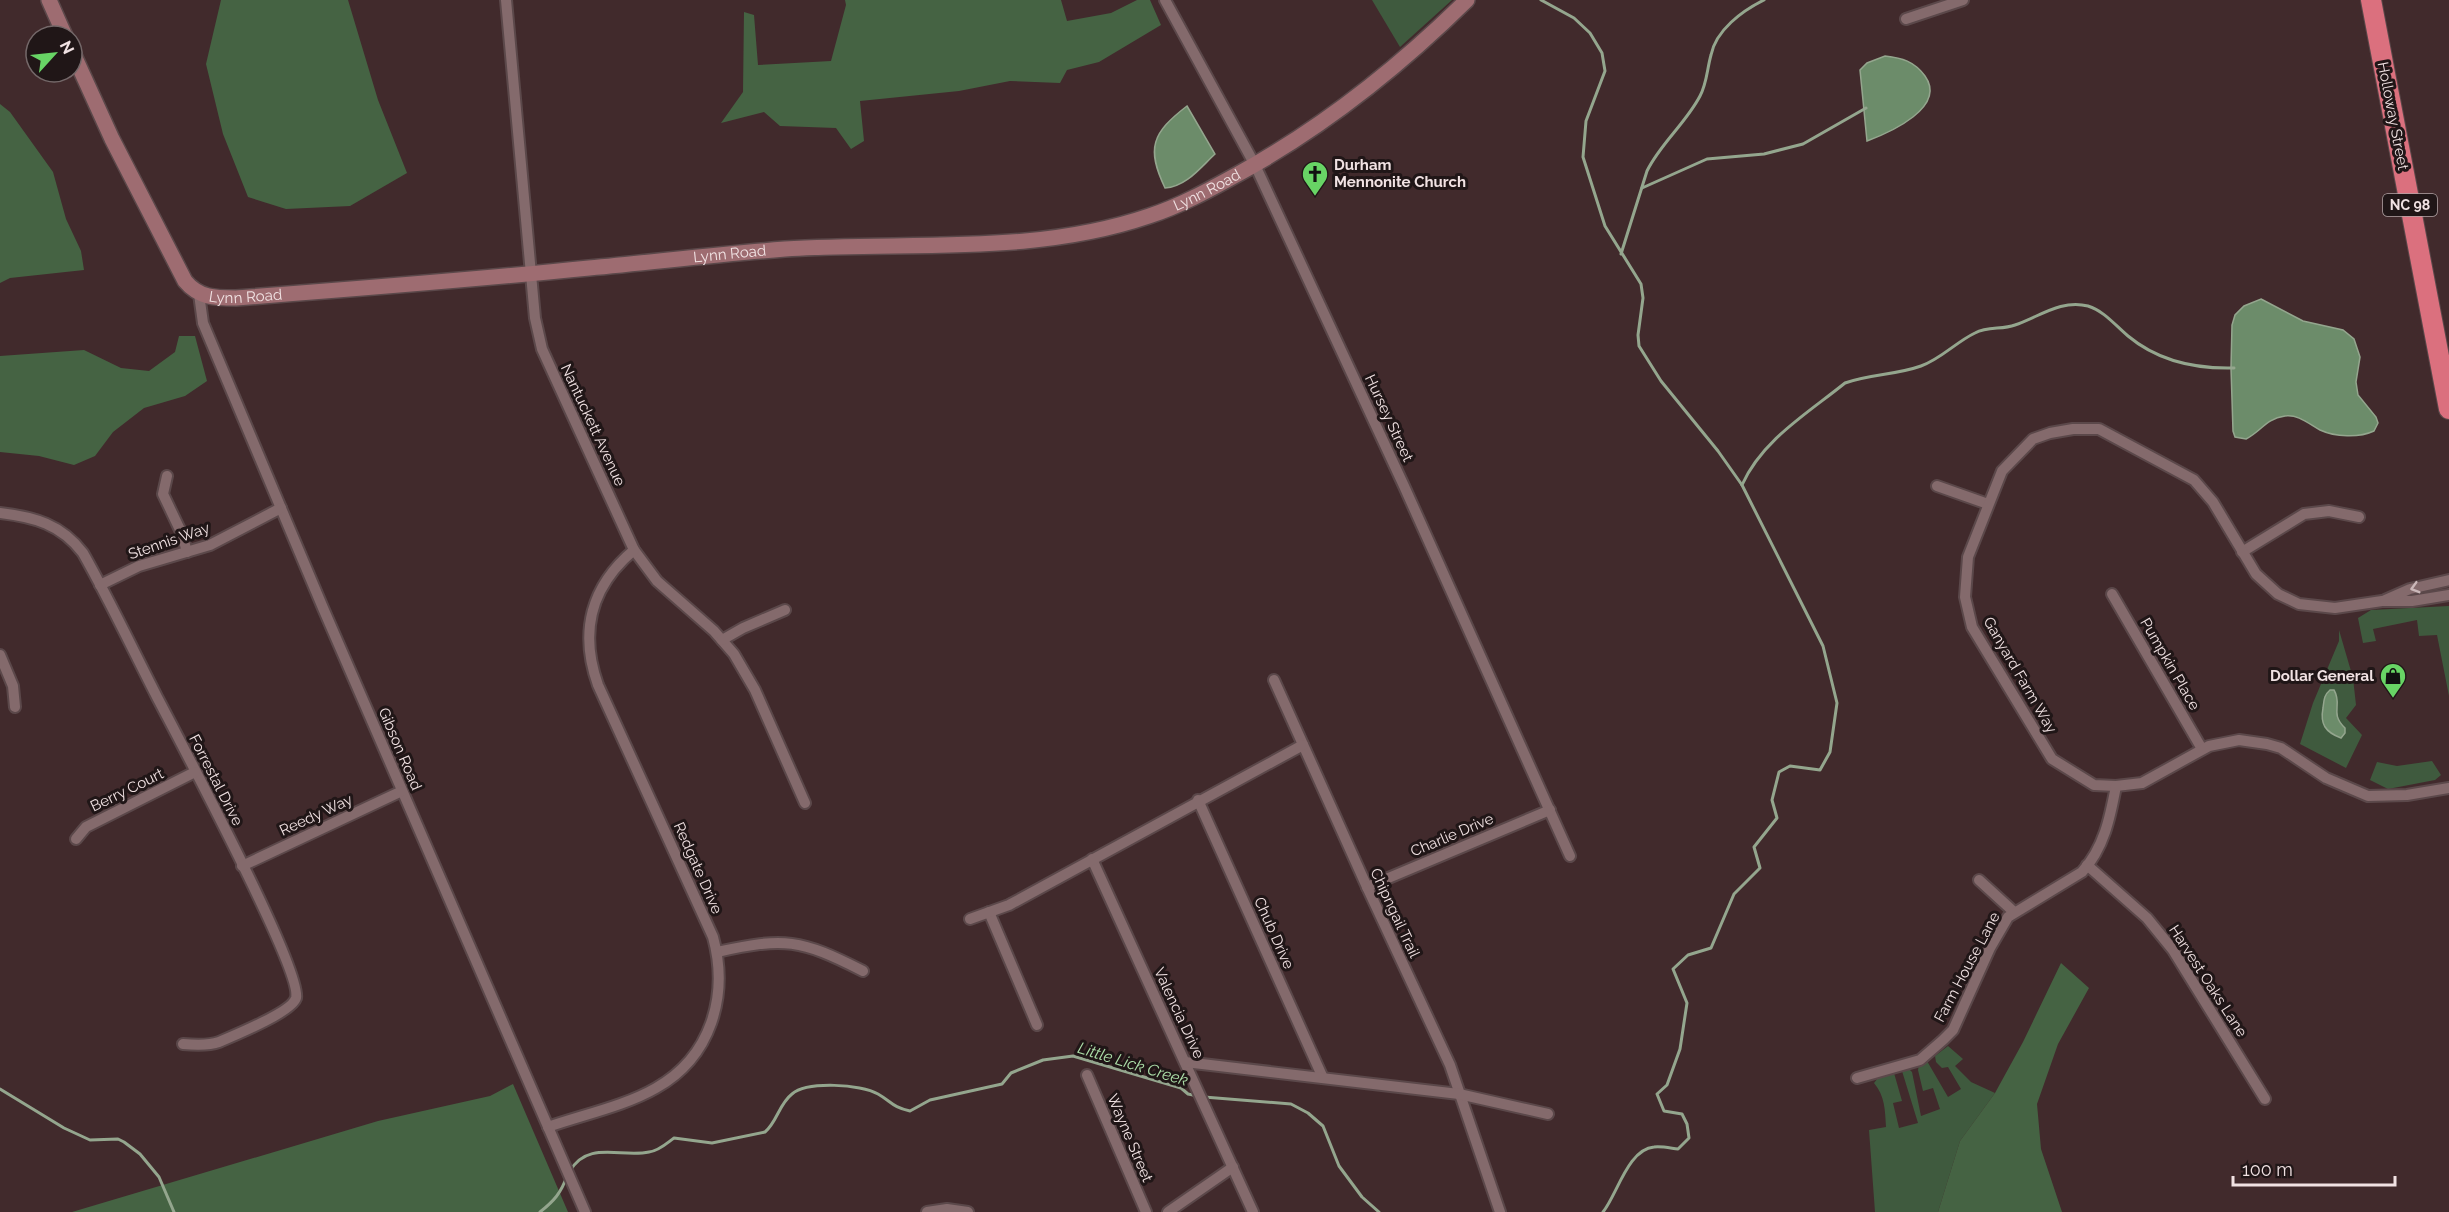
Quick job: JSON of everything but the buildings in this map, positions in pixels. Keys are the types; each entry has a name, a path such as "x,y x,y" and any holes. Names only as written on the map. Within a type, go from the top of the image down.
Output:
{"highway":[{"name":"Holloway Street","path":"2371,0 2449,409"}],"street":[{"path":"49,0 60,24"},
{"name":"Nantuckett Avenue","path":"506,0 535,318 542,349 634,550 657,581 722,640 747,674 805,803"},
{"name":"Hursey Street","path":"1165,0 1255,165 1404,486 1570,856"},
{"name":"Lynn Road","path":"84,77 112,139 177,268 188,285 199,294 236,298 783,249 1017,243 1069,237 1119,226 1153,215 1205,192 1255,165 1318,125 1368,88 1467,0"},
{"path":"1906,19 1963,0"},
{"name":"Gibson Road","path":"199,294 203,323 280,508 585,1212"},
{"name":"Ganyard Farm Way","path":"2449,595 2335,608 2299,604 2278,594 2256,574 2213,502 2194,480 2099,429 2073,429 2033,439 2002,471 1968,557 1965,597 1972,627 2052,759 2094,785 2116,786 2142,783 2202,749 2239,740 2281,748 2329,779 2368,796 2396,797 2449,788"},
{"path":"167,476 163,494 182,534 187,552"},
{"path":"1937,486 1988,504"},
{"name":"Stennis Way","path":"100,585 139,566 210,545 280,508"},
{"path":"2241,552 2304,514 2329,511 2359,517"},
{"name":"Forrestal Drive","path":"0,513 36,518 66,535 83,553 272,925 295,982 297,997 292,1005 254,1026 217,1042 183,1044"},
{"name":"Redgate Drive","path":"548,1127 654,1089 683,1068 695,1054 712,1024 718,1004 720,984 717,952 708,927 598,685 589,653 590,618 598,596 610,574 634,550"},
{"name":"Ganyard Farm Way","path":"2382,601 2410,589 2449,580"},
{"name":"Pumpkin Place","path":"2112,594 2202,749"},
{"path":"722,640 743,628 785,610"},
{"path":"0,655 14,686 15,707"},
{"name":"Chipngail Trail","path":"1274,680 1366,888 1450,1065 1500,1212"},
{"path":"970,919 1009,905 1198,800 1303,745"},
{"name":"Berry Court","path":"76,839 86,827 195,772"},
{"name":"Farm House Lane","path":"1857,1078 1920,1059 1953,1030 1990,948 2008,917 2082,872 2087,866 2104,839 2116,786"},
{"name":"Reedy Way","path":"242,866 402,791"},
{"name":"Chub Drive","path":"1198,800 1323,1078"},
{"name":"Charlie Drive","path":"1366,888 1550,810"},
{"name":"Valencia Drive","path":"1092,859 1253,1212"},
{"name":"Harvest Oaks Lane","path":"2087,866 2146,918 2172,950 2265,1099"},
{"path":"1979,880 2014,912"},
{"path":"989,912 1037,1025"},
{"path":"717,952 759,943 795,943 814,948 863,971"},
{"path":"1185,1062 1459,1094 1548,1114"},
{"name":"Wayne Street","path":"1087,1075 1146,1212"},
{"path":"1168,1212 1233,1167"},
{"path":"927,1212 947,1209 968,1212"}],"shaded area":[{"path":"221,0 348,0 378,100 407,173 350,206 286,209 248,197 223,134 206,64"},
{"path":"845,0 1061,0 1067,21 1111,13 1137,0 1150,0 1161,25 1099,62 1067,70 1060,83 1010,81 959,91 860,101 864,141 851,149 836,128 780,126 764,112 721,123 743,92 744,12 754,15 758,65 831,61 846,5"},
{"path":"1372,0 1452,0 1400,47"},
{"path":"1885,56 1907,61 1921,71 1930,87 1929,98 1923,108 1902,125 1867,141 1860,70 1867,63"},
{"path":"0,104 10,112 53,172 66,219 81,251 84,270 10,278 0,283"},
{"path":"1187,106 1215,154 1186,180 1173,187 1165,188 1154,152 1156,142 1166,125"},
{"path":"2261,299 2303,321 2343,330 2354,339 2360,357 2356,382 2358,395 2376,417 2378,423 2374,431 2354,436 2333,434 2320,430 2299,418 2285,416 2268,422 2246,439 2235,437 2231,368 2232,325 2235,315 2244,306"},
{"path":"179,336 195,336 207,381 185,396 144,408 113,432 95,456 74,465 39,456 0,452 0,356 84,350 121,368 149,371 175,352"},
{"path":"2449,606 2449,696 2437,635 2419,636 2417,620 2373,629 2376,641 2363,643 2358,618 2371,610"},
{"path":"2339,630 2353,678 2356,705 2346,718 2362,735 2346,768 2300,744 2313,703 2339,641"},
{"path":"2330,690 2334,690 2336,695 2338,718 2345,728 2345,733 2341,738 2327,730 2323,723 2324,700"},
{"path":"2432,761 2441,775 2435,780 2388,789 2370,780 2377,762 2397,766"},
{"path":"2061,963 2089,988 2058,1044 2037,1104 2041,1149 2062,1212 1938,1212 1960,1141 1995,1093 2023,1042"},
{"path":"1948,1046 1963,1059 1955,1066 1971,1082 1995,1093 1960,1141 1938,1212 1875,1212 1869,1130 1886,1127 1882,1098 1874,1083 1878,1078 1894,1073 1902,1101 1893,1103 1899,1128 1918,1123 1902,1071 1909,1069 1912,1072 1921,1116 1940,1109 1933,1088 1923,1091 1918,1070 1919,1065 1927,1061 1948,1097 1961,1089 1948,1067 1942,1068 1936,1062 1935,1056"},
{"path":"513,1084 568,1212 72,1212 378,1121 490,1096"}],"waterway":[{"path":"1541,0 1574,18 1590,33 1602,53 1605,71 1586,121 1583,157 1605,226 1641,284 1643,298 1638,335 1639,346 1661,381 1718,451 1742,485 1823,646 1837,703 1830,752 1820,770 1790,766 1779,772 1772,800 1777,818 1754,847 1760,868 1734,894 1711,948 1688,955 1673,969 1687,1003 1680,1049 1667,1085 1657,1094 1664,1111 1682,1114 1687,1124 1689,1138 1678,1149 1654,1147 1637,1156 1630,1164 1603,1212"},
{"path":"1621,254 1647,171 1700,96 1718,37 1731,22 1764,0"},
{"path":"1642,188 1707,159 1764,154 1803,144 1866,108"},
{"path":"1742,485 1761,454 1787,428 1845,383 1921,366 1980,331 2024,322 2059,307 2078,304 2094,308 2140,345 2178,362 2206,367 2234,368"},
{"name":"Little Lick Creek","path":"570,1171 577,1162 596,1153 649,1152 674,1138 712,1143 765,1132 788,1098 799,1090 809,1087 834,1085 860,1088 878,1094 896,1106 910,1111 930,1100 1002,1084 1011,1073 1043,1060 1073,1056 1181,1088 1188,1094 1198,1096"},
{"name":"Little Lick Creek","path":"0,1089 64,1128 90,1140 118,1139 124,1142 140,1154 159,1177 174,1212"},
{"name":"Little Lick Creek","path":"1204,1097 1291,1104 1308,1113 1323,1126 1339,1166 1362,1197 1379,1212"},
{"name":"Little Lick Creek","path":"540,1212 556,1196 567,1176"}],"place":[{"name":"Durham Mennonite Church","path":"1315,197"},
{"name":"Dollar General","path":"2393,699"}]}
